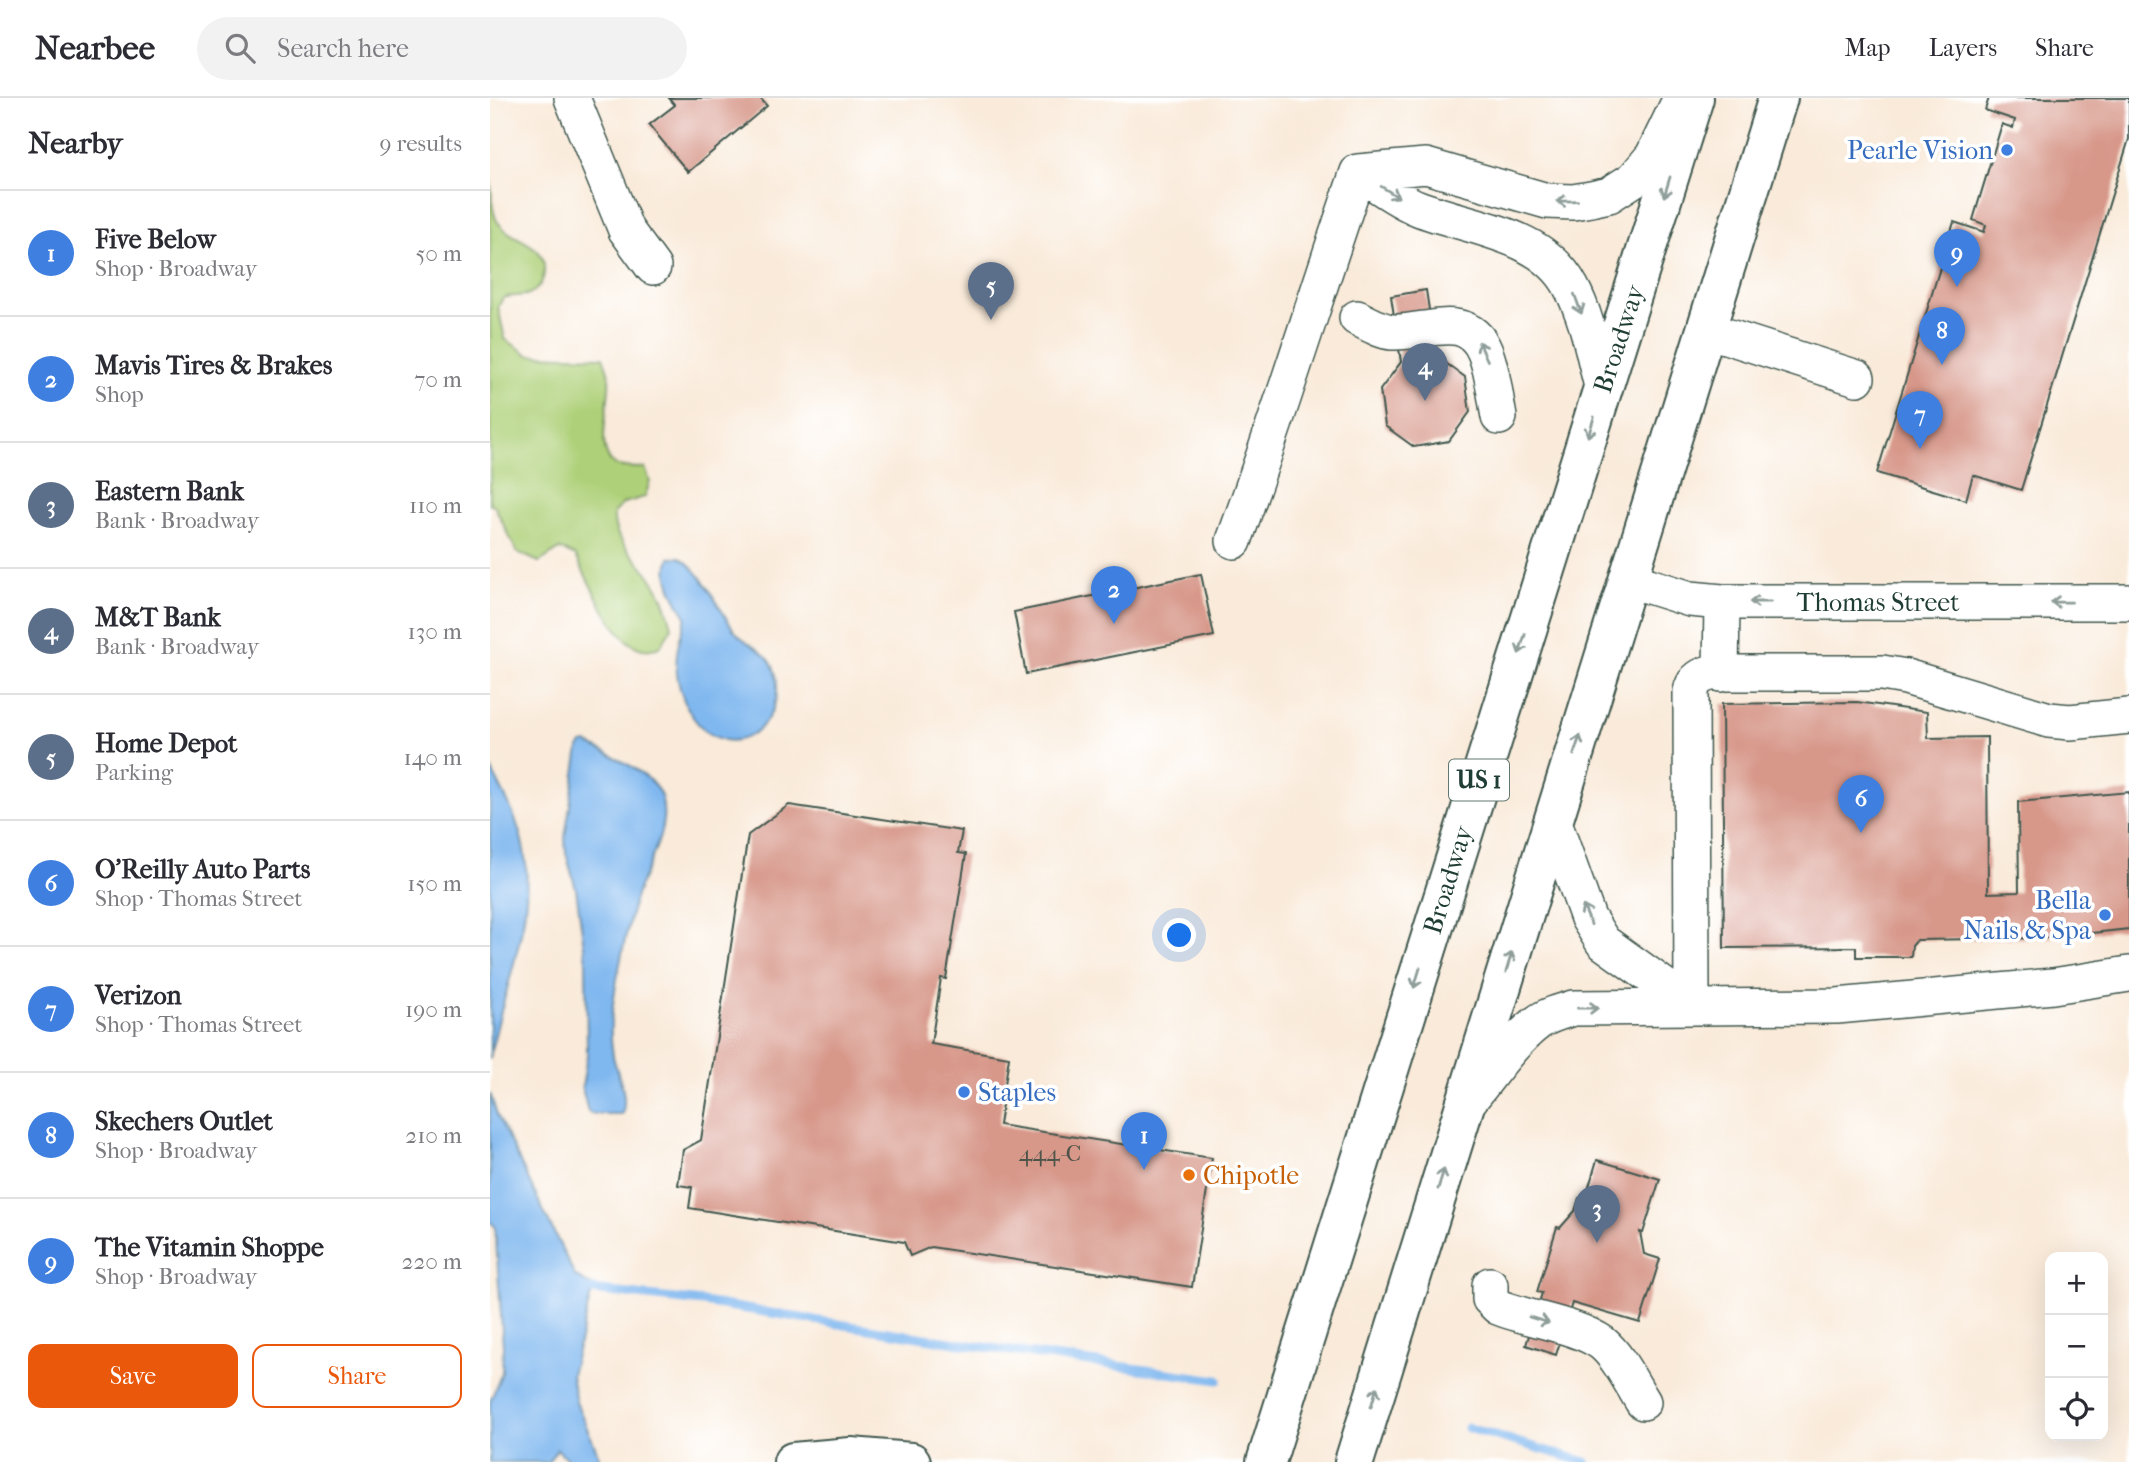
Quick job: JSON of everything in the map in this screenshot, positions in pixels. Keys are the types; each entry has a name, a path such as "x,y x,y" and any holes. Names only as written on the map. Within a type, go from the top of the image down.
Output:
{"highway":[{"name":"Broadway","path":"1266,1462 1694,98"},
{"path":"1353,1462 1778,98"},
{"path":"793,1462 851,1457 911,1462"}],"street":[{"path":"572,98 626,230 653,267"},
{"path":"1358,172 1426,166 1547,201 1573,202 1609,195 1634,179 1653,156 1681,98"},
{"path":"1358,172 1415,207 1527,244 1545,256 1564,276 1576,297 1603,390"},
{"path":"1234,541 1358,172"},
{"path":"1357,318 1387,331 1448,326 1471,333 1486,353 1499,417"},
{"path":"1707,330 1857,378"},
{"name":"Thomas Street","path":"1630,580 1690,599 1722,602 2129,602"},
{"path":"1721,674 1722,602"},
{"path":"1692,1006 1691,692 1699,677 1710,673 1882,673 1906,677 2049,720 2070,722 2129,716"},
{"path":"1553,820 1588,918 1603,942 1692,1006"},
{"path":"1464,1107 1538,1021 1553,1013 1573,1008 1837,1006 2053,986 2129,974"},
{"path":"1490,1285 1490,1299 1498,1307 1584,1334 1601,1343 1614,1357 1643,1402"}],"green space":[{"path":"490,179 492,205 497,221 511,234 534,248 543,262 544,273 537,288 526,295 503,298 498,307 505,339 529,355 603,357 609,378 604,427 606,451 610,460 618,466 645,468 650,481 645,497 624,503 614,512 614,522 620,539 654,582 666,607 672,627 660,647 640,648 625,638 601,604 576,556 560,549 539,562 517,552 494,505 490,505"}],"water":[{"path":"680,557 704,581 738,635 766,656 772,664 777,686 774,707 763,725 746,738 725,740 702,728 686,706 681,693 676,666 679,640 686,617 671,589 667,573 670,558"},
{"path":"587,743 642,774 658,791 662,800 659,840 634,902 614,999 611,1041 623,1092 622,1114 588,1112 582,1088 587,1055 586,961 576,889 566,853 565,837 579,748"},
{"path":"490,767 508,803 522,841 526,896 523,924 490,1059"},
{"path":"490,1093 497,1115 575,1276 593,1287 571,1375 576,1402 599,1456 599,1462 570,1462 557,1449 548,1462 490,1462 490,1402 502,1372 503,1347 495,1226 490,1222"}],"building":[{"path":"669,98 760,98 767,106 688,172 649,125 675,105"},
{"path":"1989,98 2129,98 2129,139 2021,490 1973,475 1966,500 1877,473 1954,222 1984,232 1986,225 1973,220 2002,124 2013,128 2015,120 1985,110"},
{"path":"1426,290 1436,356 1465,377 1470,412 1449,441 1414,447 1385,426 1380,390 1401,362 1391,296"},
{"path":"1201,574 1214,636 1026,674 1014,612"},
{"path":"1857,702 1927,712 1928,738 1987,737 1988,893 2019,892 2018,802 2129,792 2129,929 2044,938 1917,940 1912,946 1911,957 1856,957 1856,947 1724,948 1722,704"},
{"path":"789,805 962,831 958,853 966,854 946,979 941,978 931,1044 1009,1057 999,1125 1212,1158 1192,1287 931,1247 910,1256 904,1242 689,1208 692,1187 678,1185 683,1150 701,1140 748,835"},
{"path":"1597,1160 1660,1179 1643,1233 1640,1232 1644,1254 1660,1259 1640,1323 1572,1303 1556,1355 1526,1345 1542,1293 1537,1292 1557,1227 1560,1228 1575,1211 1579,1198 1585,1200"}],"waterway":[{"path":"582,1289 703,1302 962,1344 1218,1380"},
{"path":"1468,1428 1586,1462"}],"place":[{"name":"Pearle Vision","path":"2007,150"},
{"name":"The Vitamin Shoppe","path":"1957,287"},
{"name":"Home Depot","path":"991,320"},
{"name":"Skechers Outlet","path":"1942,365"},
{"name":"M&T Bank","path":"1425,401"},
{"name":"Verizon","path":"1920,449"},
{"name":"Mavis Tires & Brakes","path":"1114,624"},
{"name":"O'Reilly Auto Parts","path":"1861,833"},
{"name":"Bella Nails & Spa","path":"2105,915"},
{"name":"Staples","path":"964,1092"},
{"name":"Five Below","path":"1144,1170"},
{"name":"Chipotle","path":"1189,1175"},
{"name":"Eastern Bank","path":"1597,1243"}]}
